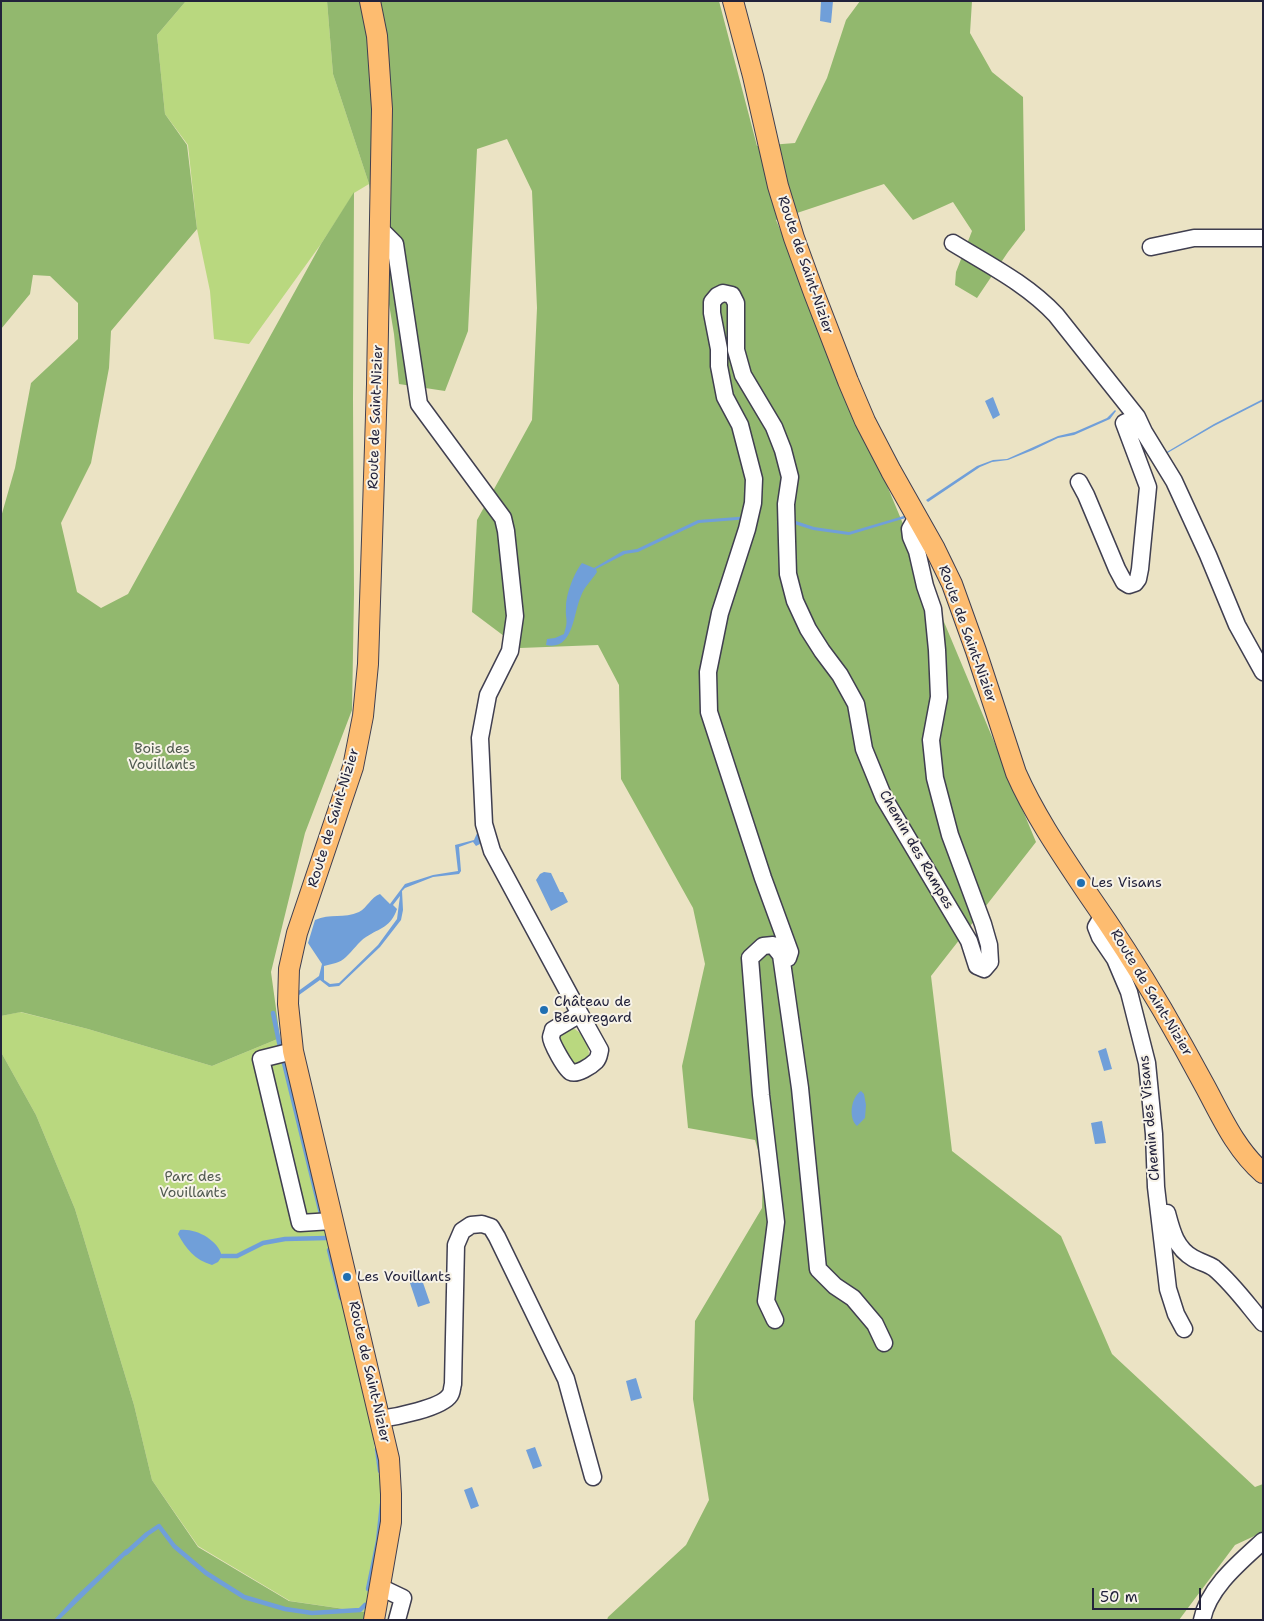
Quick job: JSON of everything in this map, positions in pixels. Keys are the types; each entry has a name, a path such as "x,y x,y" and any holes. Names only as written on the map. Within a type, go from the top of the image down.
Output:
{"main road":[{"name":"Route de Saint-Nizier","path":"370,1 377,36 381,99 377,384 368,664 363,716 353,767 297,933 288,987 293,1051 389,1460 391,1522 374,1620"},
{"name":"Route de Saint-Nizier","path":"733,1 753,76 778,186 797,248 865,421 952,584 1010,755 1024,789 1051,837 1105,918 1166,1016 1229,1131 1251,1163 1263,1173"}],"street":[{"path":"380,229 395,244 419,404 502,518 506,531 515,616 510,650 488,695 480,738 484,824 492,851 580,1014"},
{"path":"1151,247 1194,238 1263,238"},
{"path":"953,243 1026,286 1043,301 1137,417 1174,481 1238,625 1263,672"},
{"name":"Chemin des Rampes","path":"777,950 788,958 790,952 762,878 709,712 708,672 720,613 747,529 753,503 754,479 740,425 725,397 712,313 712,302 717,296 723,293 732,295 736,303 736,350 743,375 774,427 783,450 790,478 786,504 786,529 788,574 794,602 808,629 840,675 856,704 864,749 884,798 969,941 977,966 984,969 990,962 989,945 950,835 935,778 931,740 939,697 937,650 933,609 911,536 910,528 917,517"},
{"path":"1079,482 1124,582 1129,585 1135,583 1140,569 1148,487 1124,423 1137,417"},
{"name":"Chemin des Visans","path":"1105,918 1098,922 1096,927 1100,937 1115,959 1129,992 1147,1063 1168,1289 1176,1314 1184,1328"},
{"path":"775,1320 766,1301 776,1222 760,1096 750,958 763,946 777,950 800,1088 818,1269 835,1286 853,1298 875,1324 884,1343"},
{"path":"293,1051 262,1060 300,1223 332,1221"},
{"path":"1156,1170 1174,1239 1182,1250 1194,1259 1212,1267 1233,1287 1263,1323"},
{"path":"380,1419 409,1414 442,1402 451,1395 453,1384 456,1245 462,1231 471,1225 482,1224 491,1227 497,1237 566,1380 593,1477"},
{"path":"1202,1620 1204,1607 1230,1571 1263,1541"},
{"path":"380,1587 403,1598 397,1620"}],"green space":[{"name":"Bois des Vouillants","path":"1,1 186,1 157,35 165,114 187,145 197,229 111,331 109,368 91,463 61,523 77,592 101,608 128,594 321,244 354,192 354,594 352,710 305,833 271,972 280,1038 212,1066 88,1029 21,1012 1,1016 1,517 15,468 31,383 78,339 78,303 50,276 33,275 30,294 1,329"},
{"path":"186,1 327,1 333,74 369,184 354,193 321,244 249,344 214,339 210,291 197,229 188,145 165,114 157,35"},
{"path":"327,1 719,1 757,146 795,143 827,78 846,20 860,1 972,1 970,33 992,72 1023,97 1025,230 977,298 955,285 956,272 972,231 953,202 913,220 884,184 776,220 1036,842 931,976 952,1151 1061,1236 1112,1354 1255,1487 1263,1484 1263,1532 1235,1545 1179,1620 607,1620 686,1545 709,1500 693,1399 695,1321 762,1208 763,1167 755,1140 688,1128 682,1066 705,964 693,908 621,779 619,685 598,645 520,648 472,612 477,520 532,420 537,308 532,191 507,139 477,149 468,331 445,391 399,384 394,334 369,184 333,74"},
{"name":"Parc des Vouillants","path":"20,1012 88,1029 212,1066 280,1038 332,1249 372,1431 381,1488 379,1528 365,1612 290,1601 198,1546 152,1480 134,1405 75,1209 36,1115 1,1052 1,1016"},
{"path":"571,1028 582,1035 589,1053 589,1057 576,1065 573,1064 558,1040 561,1034"},
{"path":"1,1052 36,1115 75,1209 134,1405 152,1480 198,1547 289,1601 365,1612 364,1620 1,1620"}],"water":[{"path":"821,1 833,1 831,23 820,21"},
{"path":"993,397 1000,415 993,419 985,401"},
{"path":"1263,399 1263,401 1214,426 1164,455 1214,424"},
{"path":"1115,410 1110,419 1074,435 1058,438 1008,460 992,462 980,467 928,502 926,500 977,466 993,460 1007,459 1058,436 1075,432 1107,418"},
{"path":"907,515 909,517 849,535 813,530 791,523 790,519 814,527 849,532"},
{"path":"750,516 749,519 699,523 638,552 625,554 596,569 597,572 582,593 567,637 555,645 546,645 547,639 564,634 567,622 567,596 573,578 582,563 594,568 623,551 637,549 698,520"},
{"path":"478,831 484,842 476,846 473,842 459,847 461,871 459,874 433,877 402,891 403,910 401,920 380,947 339,986 329,987 320,980 299,995 297,992 319,976 322,964 308,943 315,920 359,912 380,894 390,904 405,884 433,875 458,871 455,845 474,840","holes":["400,896 397,919 378,945 339,983 330,984 324,980 324,966 344,959 363,939 392,920 397,909 393,905"]},
{"path":"544,872 551,873 560,892 563,892 568,902 551,911 536,880"},
{"path":"1106,1048 1112,1069 1104,1071 1098,1051"},
{"path":"861,1091 864,1094 866,1105 865,1118 857,1126 852,1118 852,1108 855,1098"},
{"path":"1102,1121 1106,1143 1095,1144 1091,1123"},
{"path":"180,1230 193,1231 211,1240 220,1250 222,1256 218,1262 212,1265 196,1257 178,1234"},
{"path":"421,1277 430,1303 418,1307 409,1280"},
{"path":"636,1378 642,1398 631,1401 626,1381"},
{"path":"535,1447 542,1466 533,1469 526,1450"},
{"path":"472,1487 479,1506 471,1509 464,1490"},
{"path":"126,1549 130,1551 59,1620 54,1620 75,1597"}],"waterway":[{"path":"273,1013 280,1047"},
{"path":"284,1063 322,1218"},
{"path":"222,1256 237,1256 263,1243 285,1239 327,1238"},
{"path":"329,1250 341,1298"},
{"path":"377,1449 380,1471"},
{"path":"368,1589 378,1541 382,1504"},
{"path":"126,1553 159,1526 174,1546 206,1573 244,1597 285,1609 312,1613 360,1610 365,1605"}],"place":[{"name":"Les Visans","path":"1081,883"},
{"name":"Château de Beauregard","path":"544,1010"},
{"name":"Les Vouillants","path":"347,1277"}]}
